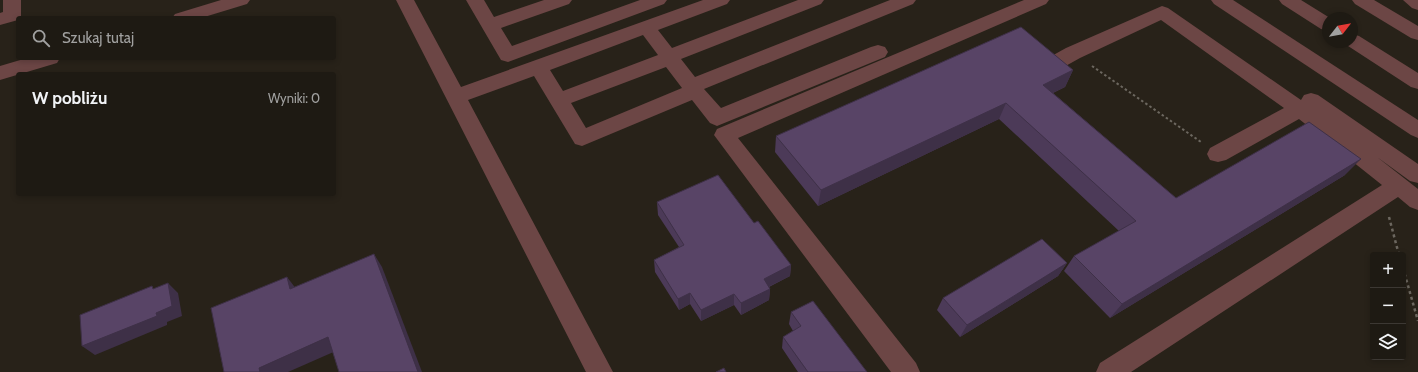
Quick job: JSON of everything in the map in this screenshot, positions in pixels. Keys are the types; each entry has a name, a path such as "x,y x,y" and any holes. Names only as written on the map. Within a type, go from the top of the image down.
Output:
{"street":[{"path":"0,19 12,16 12,0"},
{"path":"188,16 240,0"},
{"path":"405,0 600,372"},
{"path":"475,0 518,73"},
{"path":"489,25 563,0"},
{"path":"508,55 658,0"},
{"path":"455,96 721,0"},
{"path":"559,100 815,0"},
{"path":"538,66 582,138 694,89 907,0"},
{"path":"646,27 717,118 1002,0"},
{"path":"907,372 724,136 810,97 1040,0"},
{"path":"1144,0 1164,6 1418,200"},
{"path":"1220,0 1418,130"},
{"path":"1288,0 1322,21"},
{"path":"1361,0 1418,34"},
{"path":"1412,0 1418,4"},
{"path":"1056,63 1164,6"},
{"path":"1164,6 1400,186"},
{"path":"1358,44 1418,82"},
{"path":"0,73 43,60"},
{"path":"1218,154 1300,109"},
{"path":"1109,372 1400,186"}],"path":[{"path":"1073,53 1218,154"},
{"path":"1400,186 1400,252"},
{"path":"1406,279 1418,322"}],"building":[{"path":"1021,27 1073,70 1043,85 1176,198 1309,122 1361,159 1122,304 1074,256 1136,221 1006,103 821,190 776,136"},
{"path":"718,175 754,223 758,221 791,265 764,279 770,289 741,303 734,294 701,310 690,293 678,299 654,260 684,245 657,202"},
{"path":"1042,239 1067,263 967,325 943,298"},
{"path":"374,254 418,372 339,372 328,337 259,368 260,372 224,372 211,308 287,277 290,289"},
{"path":"168,283 172,306 156,313 157,316 82,346 80,315 152,286 153,289"},
{"path":"813,301 867,372 808,372 783,337 801,326 791,312"},
{"path":"724,368 726,372 716,372"}]}
